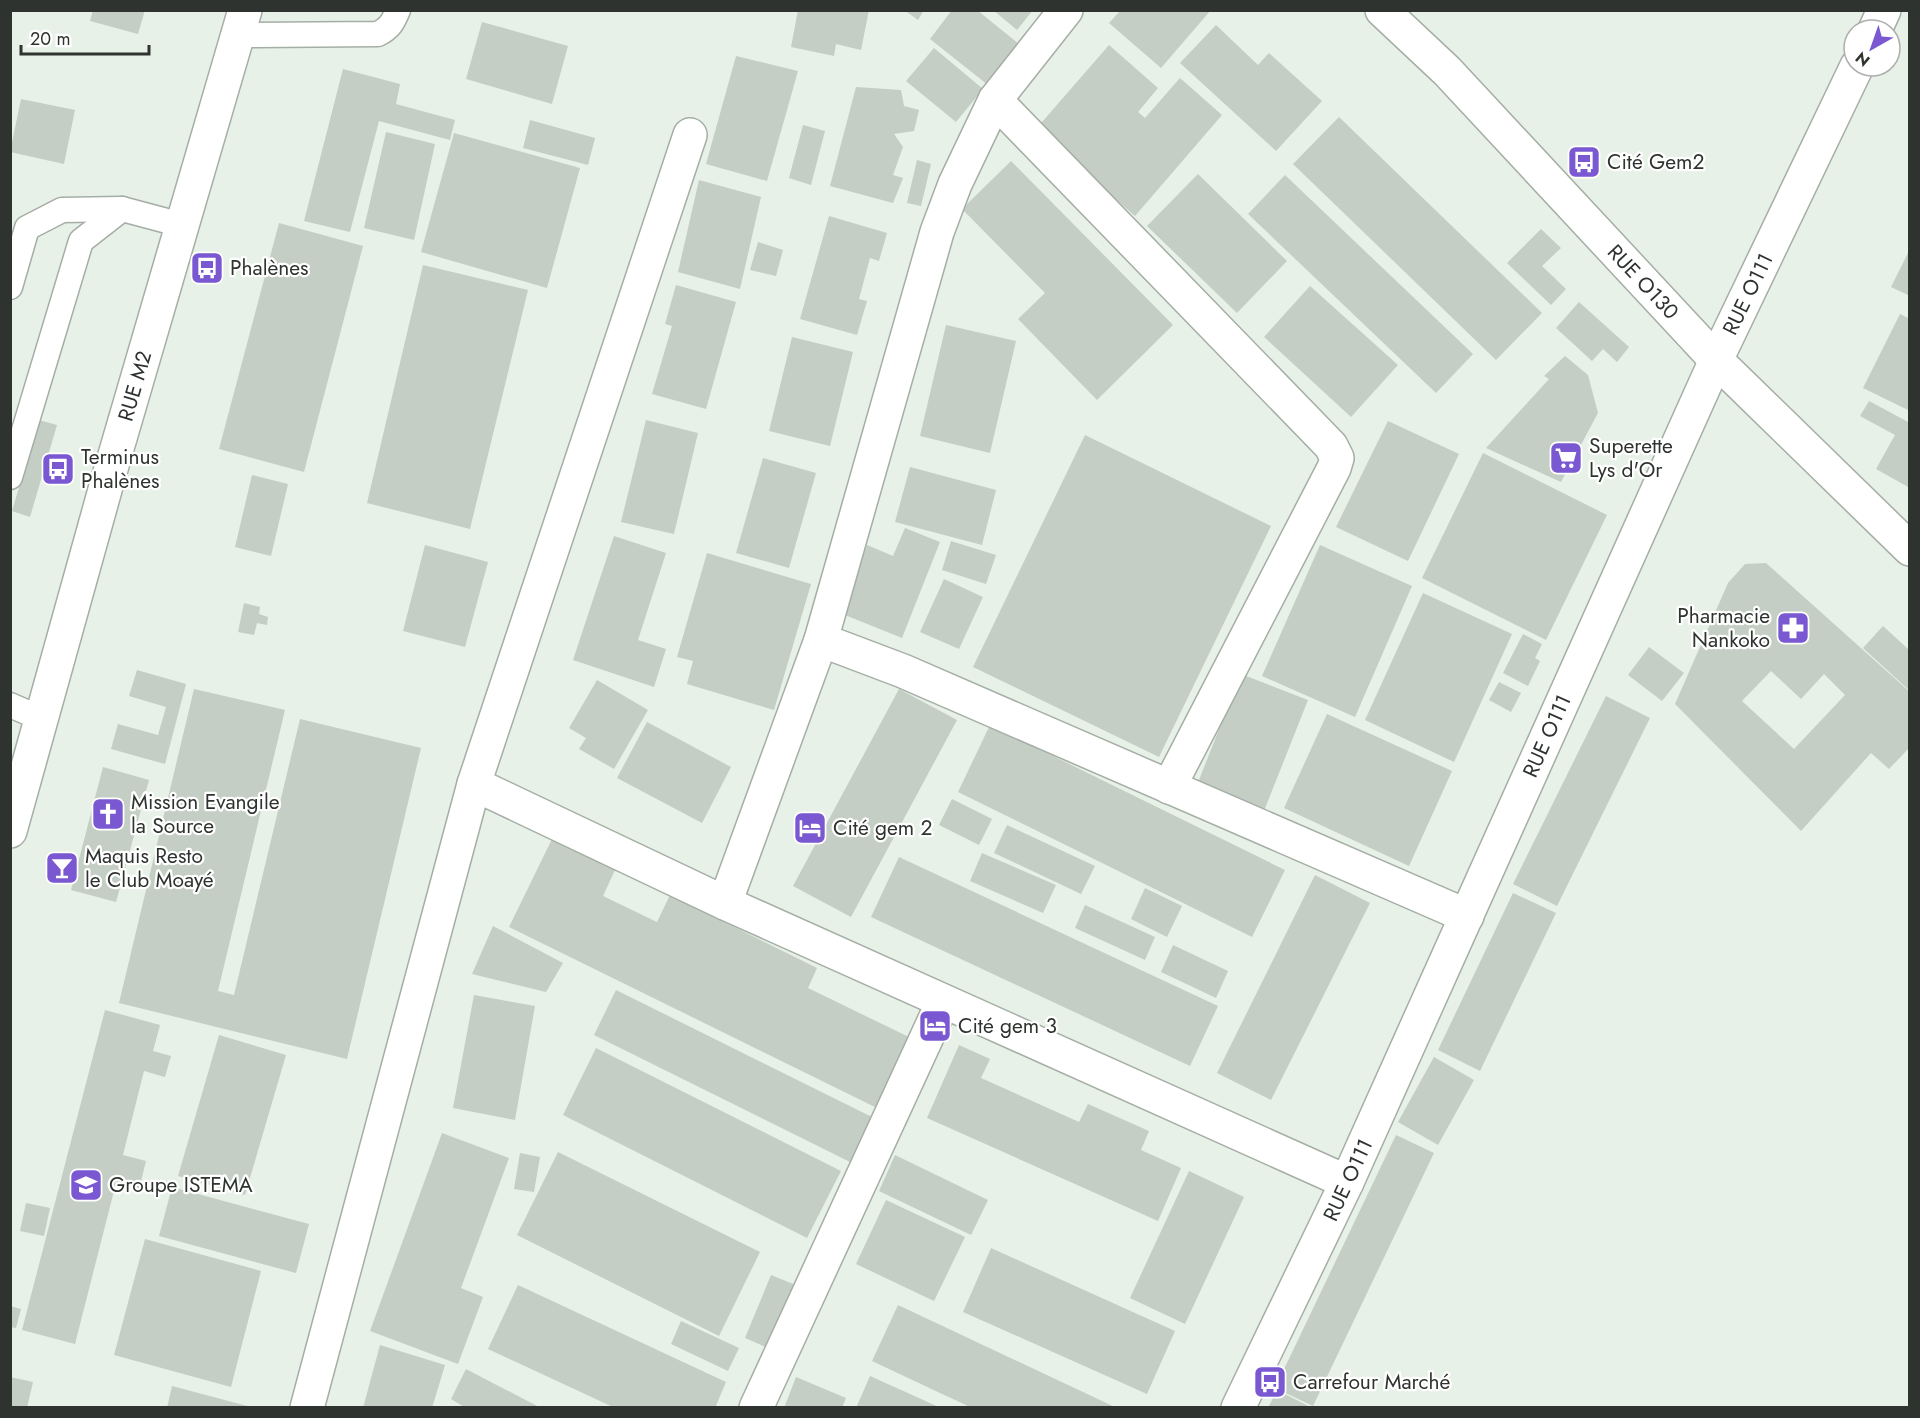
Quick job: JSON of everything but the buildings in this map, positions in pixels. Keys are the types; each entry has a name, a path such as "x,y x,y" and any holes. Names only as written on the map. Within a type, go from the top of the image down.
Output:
{"street":[{"path":"725,903 821,640 937,232 955,184 995,100 1066,10"},
{"name":"RUE O130","path":"1385,12 1447,71 1716,360 1910,549"},
{"name":"RUE M2","path":"10,831 108,479 242,23"},
{"name":"RUE O111","path":"1238,1407 1347,1182 1716,360 1851,78"},
{"path":"995,100 1331,446 1337,458 1334,468 1169,787"},
{"path":"307,1407 474,784 690,135"},
{"path":"821,640 903,670 1467,916"},
{"path":"474,784 725,903 1347,1182"},
{"path":"756,1407 943,1002"}],"lane":[{"path":"242,23 378,34 387,30 393,23 398,10"},
{"path":"10,286 27,228 62,210 122,209 182,225"},
{"path":"10,477 81,241 122,209"},
{"path":"10,705 42,719"}],"place":[{"name":"Cité Gem2","path":"1584,162"},
{"name":"Phalènes","path":"207,268"},
{"name":"Superette Lys d'Or","path":"1566,458"},
{"name":"Terminus Phalènes","path":"58,469"},
{"name":"Pharmacie Nankoko","path":"1793,628"},
{"name":"Mission Evangile la Source","path":"108,814"},
{"name":"Cité gem 2","path":"810,828"},
{"name":"Maquis Resto le Club Moayé","path":"62,868"},
{"name":"Cité gem 3","path":"935,1026"},
{"name":"Groupe ISTEMA","path":"86,1185"},
{"name":"Carrefour Marché","path":"1270,1382"}]}
